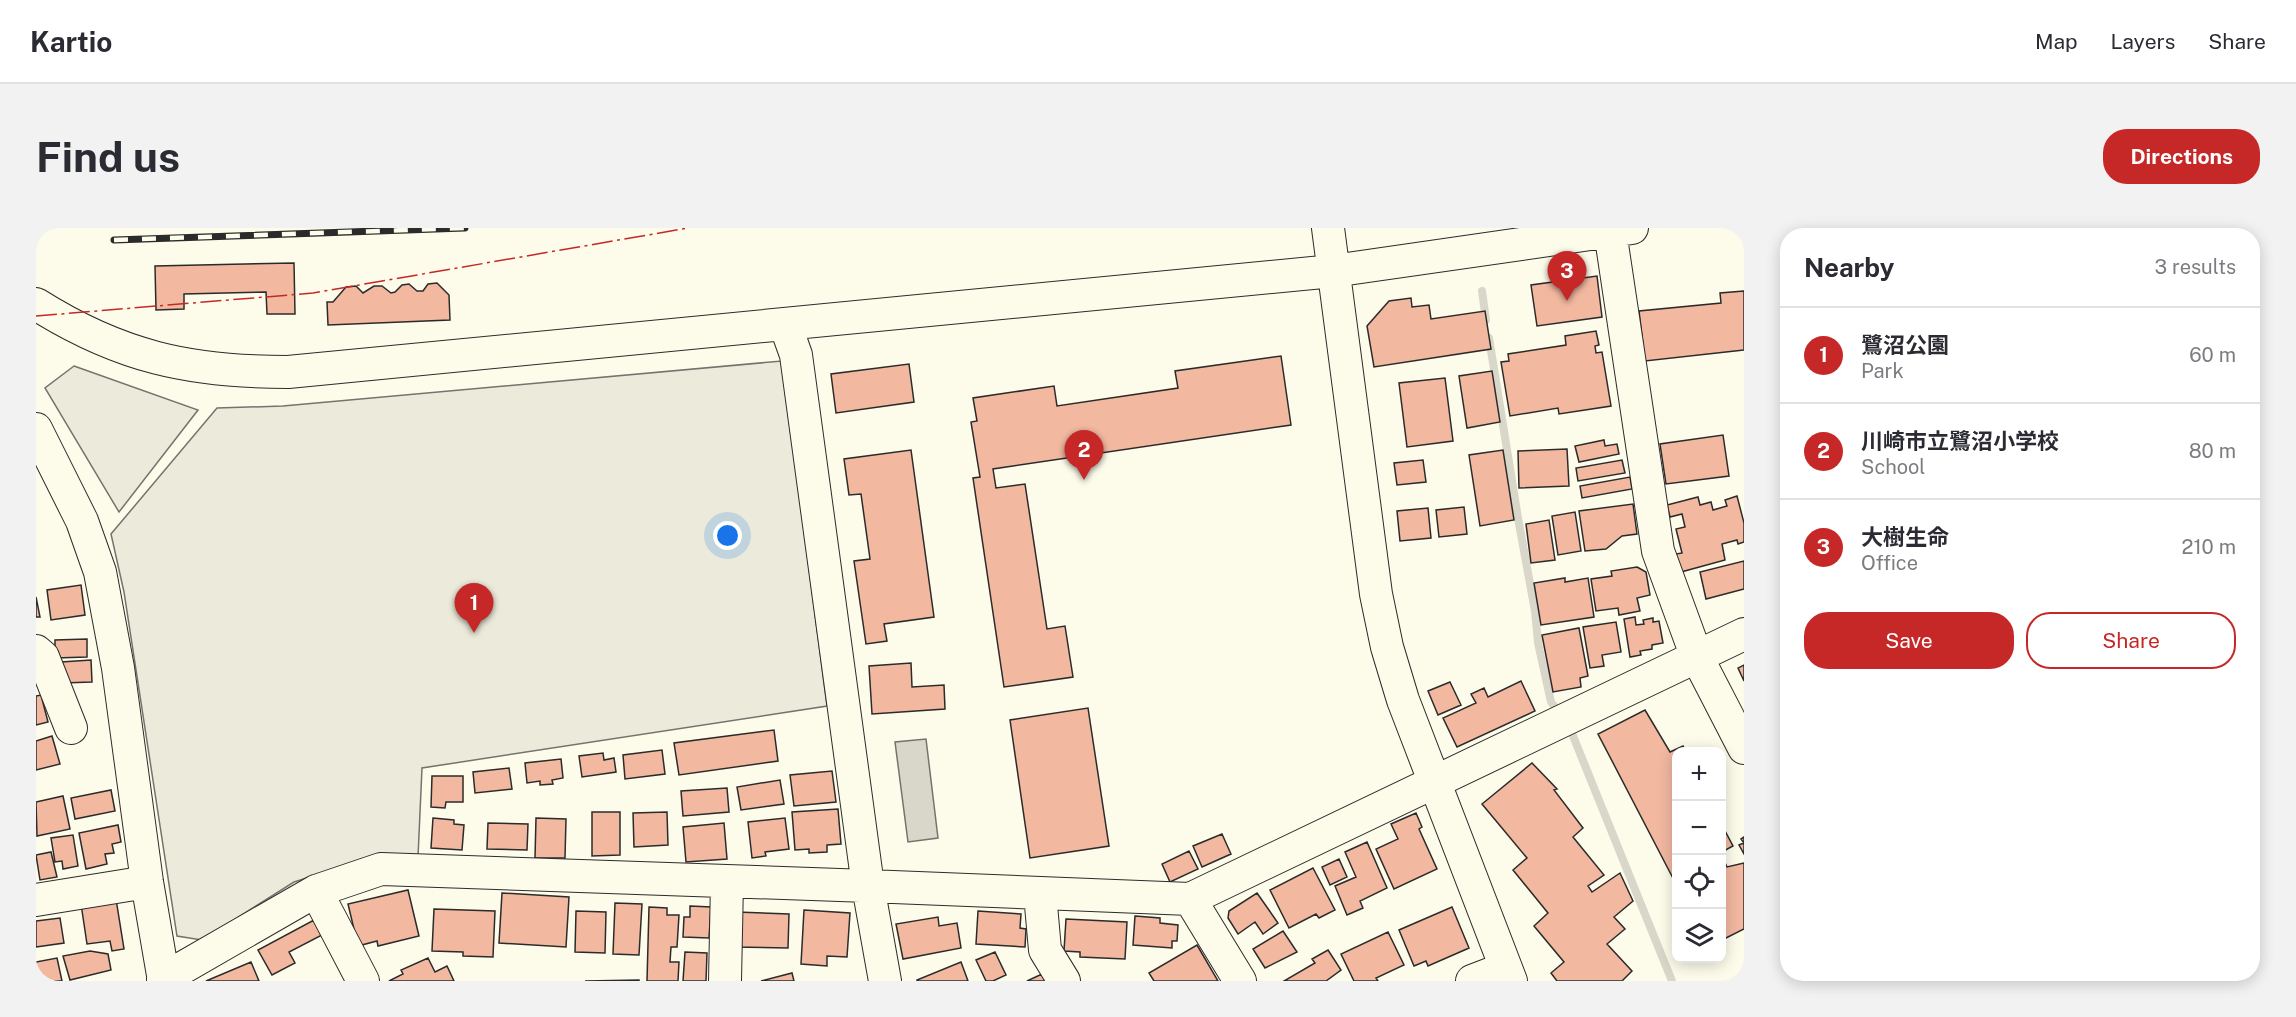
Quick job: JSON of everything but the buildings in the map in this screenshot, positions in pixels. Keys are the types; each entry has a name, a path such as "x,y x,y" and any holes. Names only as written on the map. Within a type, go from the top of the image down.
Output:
{"street":[{"path":"1328,228 1376,594 1387,647 1403,700 1509,974 1472,981"},
{"path":"36,304 99,339 141,355 195,368 242,372 288,372 1333,271 1621,230 1616,259 1658,550 1696,655 1744,748"},
{"path":"785,324 796,355 868,885 885,981"},
{"path":"36,429 82,521 100,572 118,668 147,882 163,980 316,891 381,870 868,885 1190,899 1744,634"},
{"path":"36,651 43,657 71,728"},
{"path":"36,900 147,882"},
{"path":"725,981 727,882"},
{"path":"316,891 363,981"},
{"path":"1040,894 1045,950 1064,981"},
{"path":"1190,899 1240,981"}],"shaded area":[{"path":"782,361 827,706 422,768 418,857 348,865 294,882 202,940 177,936 124,592 111,534 217,408 283,406"},
{"path":"74,366 198,410 119,512 45,388"},
{"path":"926,739 938,838 908,842 895,742"}],"waterway":[{"path":"1482,291 1486,320"},
{"path":"1489,338 1535,611 1538,643 1551,702 1561,715"},
{"path":"1569,726 1672,981"}],"railway":[{"path":"114,240 465,228"}],"power":[{"path":"36,316 313,293 688,228"}],"place":[{"name":"大樹生命","path":"1567,301"},
{"name":"川崎市立鷺沼小学校","path":"1084,480"},
{"name":"鷺沼公園","path":"474,633"}]}
